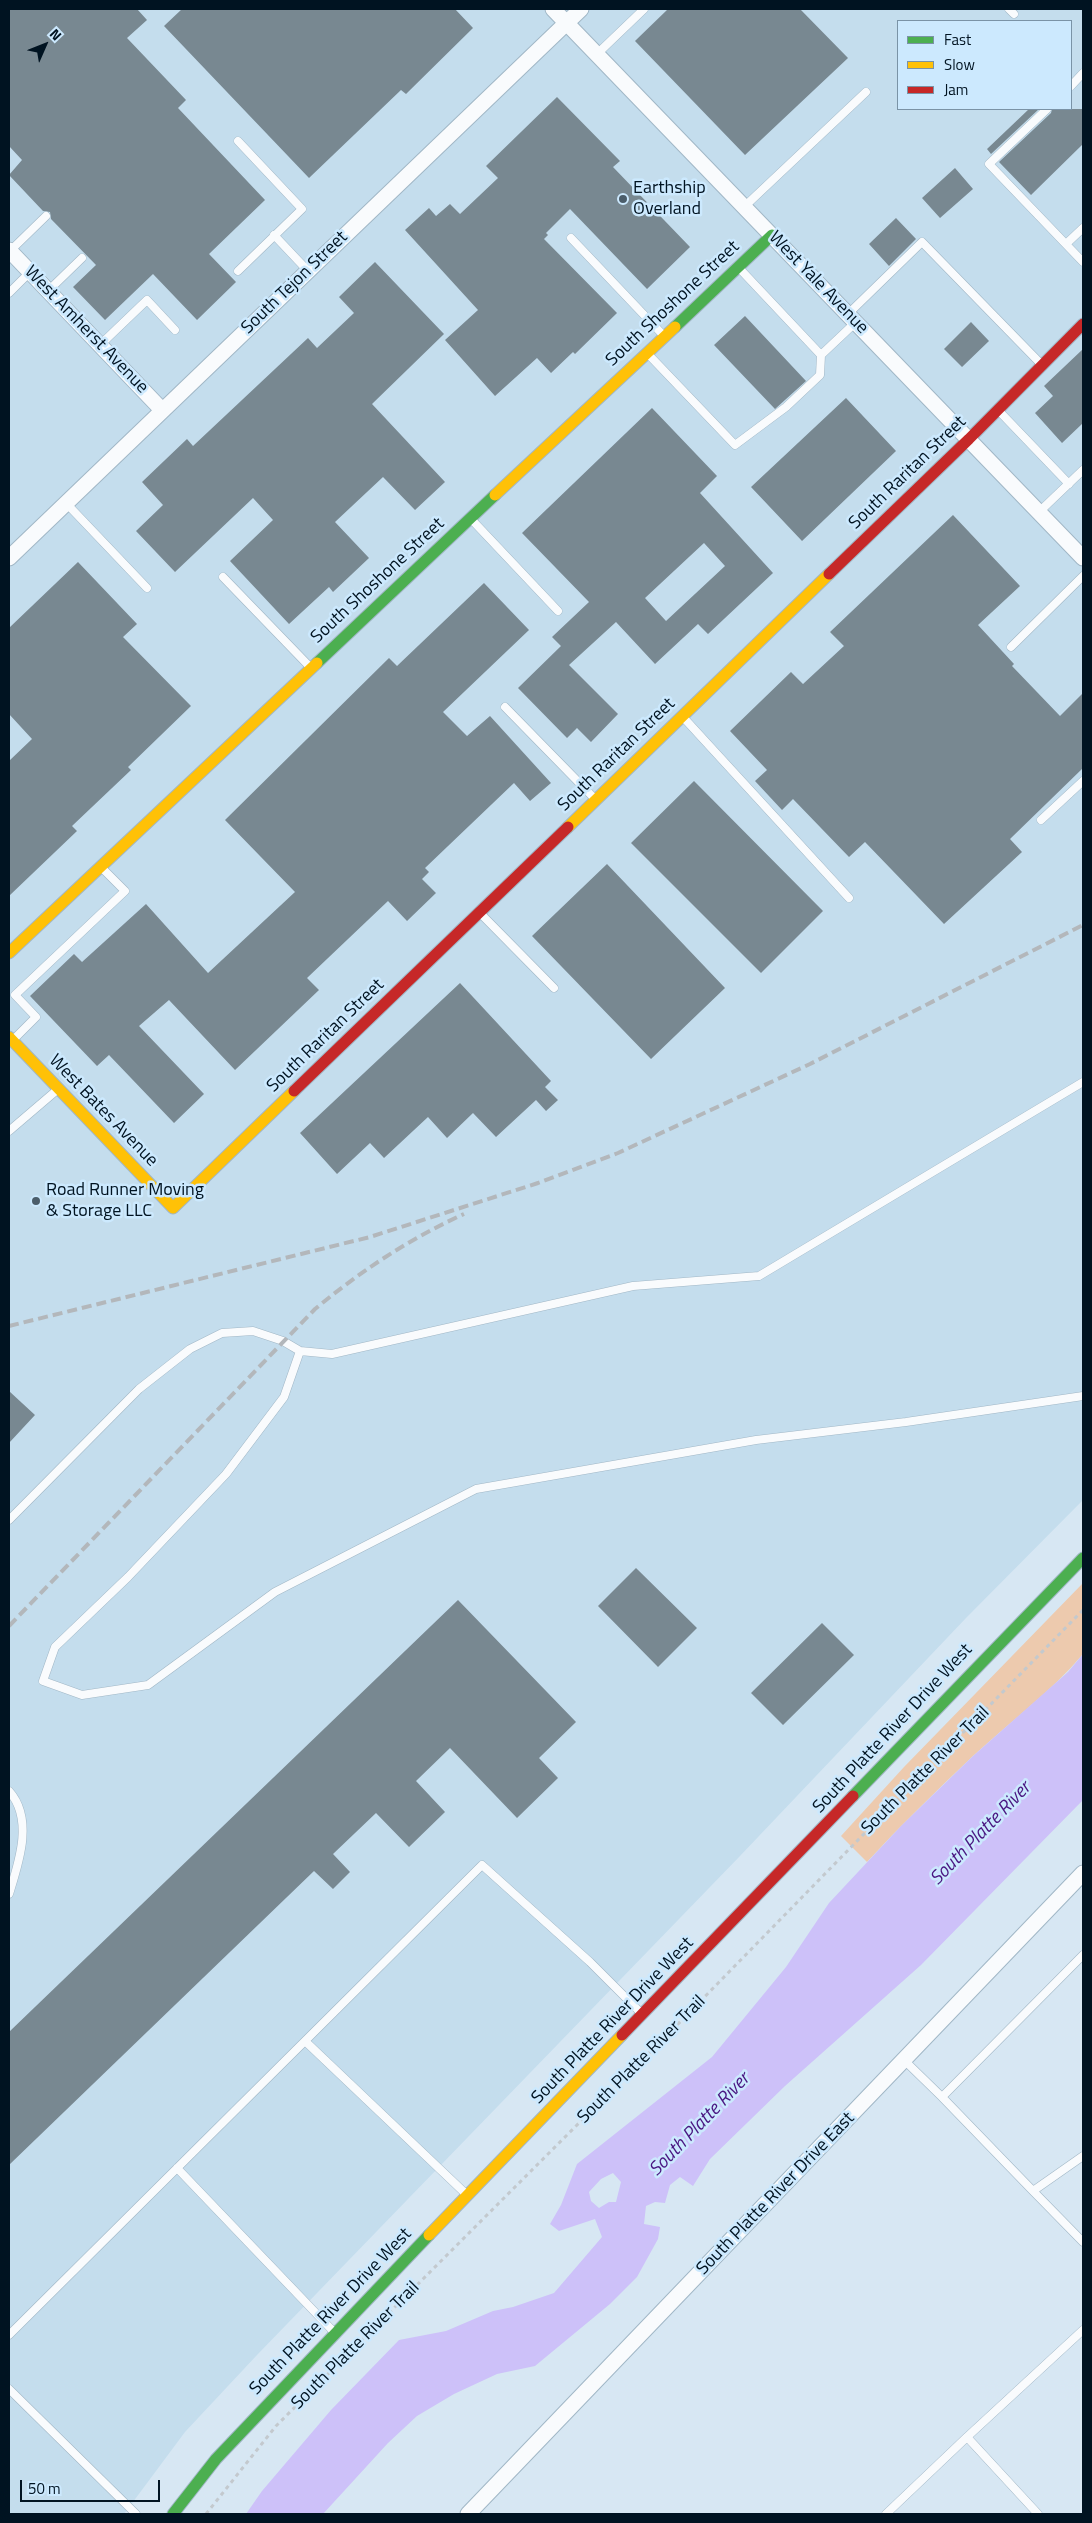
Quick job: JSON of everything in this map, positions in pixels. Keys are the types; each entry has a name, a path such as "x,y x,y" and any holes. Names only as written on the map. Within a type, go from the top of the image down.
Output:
{"street":[{"name":"West Yale Avenue","path":"553,9 1083,558"},
{"name":"South Tejon Street","path":"9,558 581,9"},
{"name":"South Shoshone Street","path":"9,953 772,236"},
{"name":"West Amherst Avenue","path":"9,251 162,410"},
{"name":"South Raritan Street","path":"172,1208 969,439 1083,324"},
{"name":"West Bates Avenue","path":"11,1039 172,1208"},
{"name":"South Platte River Drive West","path":"173,2514 216,2459 334,2333 644,2015 996,1646 1083,1558"},
{"name":"South Platte River Drive East","path":"468,2514 1083,1873"}],"lane":[{"path":"597,54 644,9"},
{"path":"1072,85 1083,74"},
{"path":"744,206 866,92"},
{"path":"1046,110 989,164 1083,262"},
{"path":"238,141 302,209 238,271"},
{"path":"9,251 46,216"},
{"path":"1066,244 1083,228"},
{"path":"274,235 308,271"},
{"path":"571,238 664,336"},
{"path":"647,353 736,445 786,407 820,374 821,354 922,242 1042,365"},
{"path":"48,291 82,258"},
{"path":"738,267 821,354"},
{"path":"9,292 30,272"},
{"path":"100,345 147,300 174,330"},
{"path":"998,410 1069,484"},
{"path":"1039,512 1083,470"},
{"path":"66,503 146,588"},
{"path":"470,519 558,611"},
{"path":"1012,647 1083,576"},
{"path":"223,578 311,668"},
{"path":"505,707 595,800"},
{"path":"682,716 849,898"},
{"path":"1041,820 1083,781"},
{"path":"11,1039 36,1017 16,995 125,891 101,866"},
{"path":"479,912 554,988"},
{"path":"9,1520 139,1389 190,1349 222,1333 253,1331 283,1342 300,1351 332,1354 633,1286 759,1276 1083,1082"},
{"path":"9,1131 58,1089"},
{"path":"300,1351 284,1397 226,1474 128,1576 55,1647 43,1681 82,1696 148,1685 275,1592 476,1489 756,1440 1083,1396"},
{"path":"9,1791 16,1798 24,1827 18,1866 9,1894"},
{"path":"9,2335 482,1865 590,1962 644,2015"},
{"path":"942,2097 1083,1955"},
{"path":"305,2041 468,2195"},
{"path":"904,2060 1083,2242"},
{"path":"1033,2191 1083,2156"},
{"path":"177,2168 334,2333"},
{"path":"886,2514 1083,2330"},
{"path":"9,2389 136,2514"},
{"path":"967,2437 1038,2514"}],"path":[{"name":"South Platte River Trail","path":"206,2514 276,2426 688,2014 1083,1610"}],"shaded area":[{"path":"9,9 1083,9 1083,1500 966,1618 740,1856 257,2355 185,2432 124,2514 9,2514"},
{"path":"1083,1583 1083,1654 1044,1694 987,1743 946,1782 867,1862 841,1836 904,1767"}],"water":[{"name":"South Platte River","path":"1083,1654 1083,1800 921,1965 785,2086 710,2159 693,2186 680,2177 670,2185 665,2203 655,2202 646,2206 644,2224 660,2227 658,2239 637,2277 610,2304 535,2366 497,2374 454,2394 417,2416 388,2443 323,2514 246,2514 262,2491 331,2410 399,2340 446,2331 493,2311 513,2307 554,2293 602,2237 595,2219 559,2231 550,2224 561,2205 577,2164 712,2057 786,1967 829,1903 901,1826 973,1756 1068,1672","holes":["613,2173 621,2182 616,2202 609,2202 599,2208 591,2201 589,2192 601,2179"]}],"building":[{"path":"9,9 137,9 147,20 127,38 186,100 178,108 265,200 209,254 236,282 197,320 153,274 105,320 73,287 96,265 51,219 50,212 43,211 9,175 22,160 9,146"},
{"path":"182,9 455,9 473,28 406,94 401,90 309,178 164,26"},
{"path":"668,9 800,9 848,58 745,155 635,41"},
{"path":"557,97 620,161 613,167 690,247 647,289 570,209 546,233 548,235 544,239 617,313 575,354 573,352 551,373 537,358 495,396 445,340 478,310 405,230 429,208 436,216 450,204 460,214 498,178 486,166"},
{"path":"1083,109 1083,144 1031,195 999,162 1051,113 1052,110"},
{"path":"1028,110 1038,110 991,154 987,149"},
{"path":"955,168 973,189 940,218 922,198"},
{"path":"896,218 916,239 889,266 869,244"},
{"path":"375,262 444,334 372,404 445,482 415,510 383,477 335,522 369,558 333,592 329,587 289,624 230,561 273,520 253,498 175,572 136,531 163,505 142,482 187,439 193,446 308,338 317,348 354,313 339,297"},
{"path":"745,316 806,381 775,409 714,345"},
{"path":"971,322 989,341 962,367 944,349"},
{"path":"1083,349 1083,423 1062,443 1035,413 1053,396 1044,386"},
{"path":"846,398 896,451 802,541 751,487"},
{"path":"652,408 717,476 700,493 773,573 708,634 698,624 655,664 616,622 569,665 618,714 591,742 577,728 567,738 518,688 561,646 552,637 589,602 522,533","holes":["704,543 725,566 666,621 645,598"]},
{"path":"953,515 1020,586 978,625 1014,664 1012,666 1060,716 1083,693 1083,768 1010,839 1022,852 944,924 865,842 849,857 793,799 782,810 755,781 767,770 730,731 791,672 803,684 844,646 830,632"},
{"path":"78,562 137,624 123,637 191,706 128,767 131,770 72,826 77,831 9,896 9,761 32,739 9,714 9,628"},
{"path":"484,583 529,630 443,712 467,736 490,716 551,783 530,801 514,783 425,868 429,872 422,879 436,893 407,921 388,901 307,978 319,990 235,1070 169,1000 139,1026 204,1094 174,1123 109,1055 97,1066 30,996 74,954 82,962 146,904 208,973 295,892 225,820 389,658 397,666"},
{"path":"694,781 823,911 761,973 631,843"},
{"path":"607,864 725,988 651,1059 532,936"},
{"path":"460,983 551,1081 545,1087 558,1100 546,1111 536,1100 496,1137 473,1113 447,1138 428,1117 384,1158 370,1143 337,1174 300,1133"},
{"path":"9,1391 35,1415 9,1443"},
{"path":"636,1568 697,1628 658,1667 598,1606"},
{"path":"458,1600 576,1722 539,1758 558,1778 517,1818 450,1748 416,1781 445,1812 409,1847 376,1813 333,1854 350,1872 333,1889 314,1871 9,2165 9,2032"},
{"path":"822,1623 854,1655 783,1725 751,1693"}],"railway":[{"path":"9,1326 370,1237 538,1183 618,1153 810,1064 1083,925"},
{"path":"9,1626 315,1309 386,1257 424,1234 464,1214"}],"traffic: fast":[{"path":"675,327 772,235"},
{"path":"317,663 495,495"},
{"path":"853,1796 1083,1558"},
{"path":"173,2514 216,2459 429,2235"}],"traffic: slow":[{"path":"495,495 675,327"},
{"path":"568,827 829,574"},
{"path":"9,953 317,663"},
{"path":"9,1037 173,1208 294,1091"},
{"path":"429,2235 622,2035"}],"traffic: jam":[{"path":"829,574 969,439 1083,324"},
{"path":"294,1091 568,827"},
{"path":"622,2035 853,1796"}],"place":[{"name":"Earthship Overland","path":"623,199"},
{"name":"Road Runner Moving & Storage LLC","path":"36,1201"}]}
